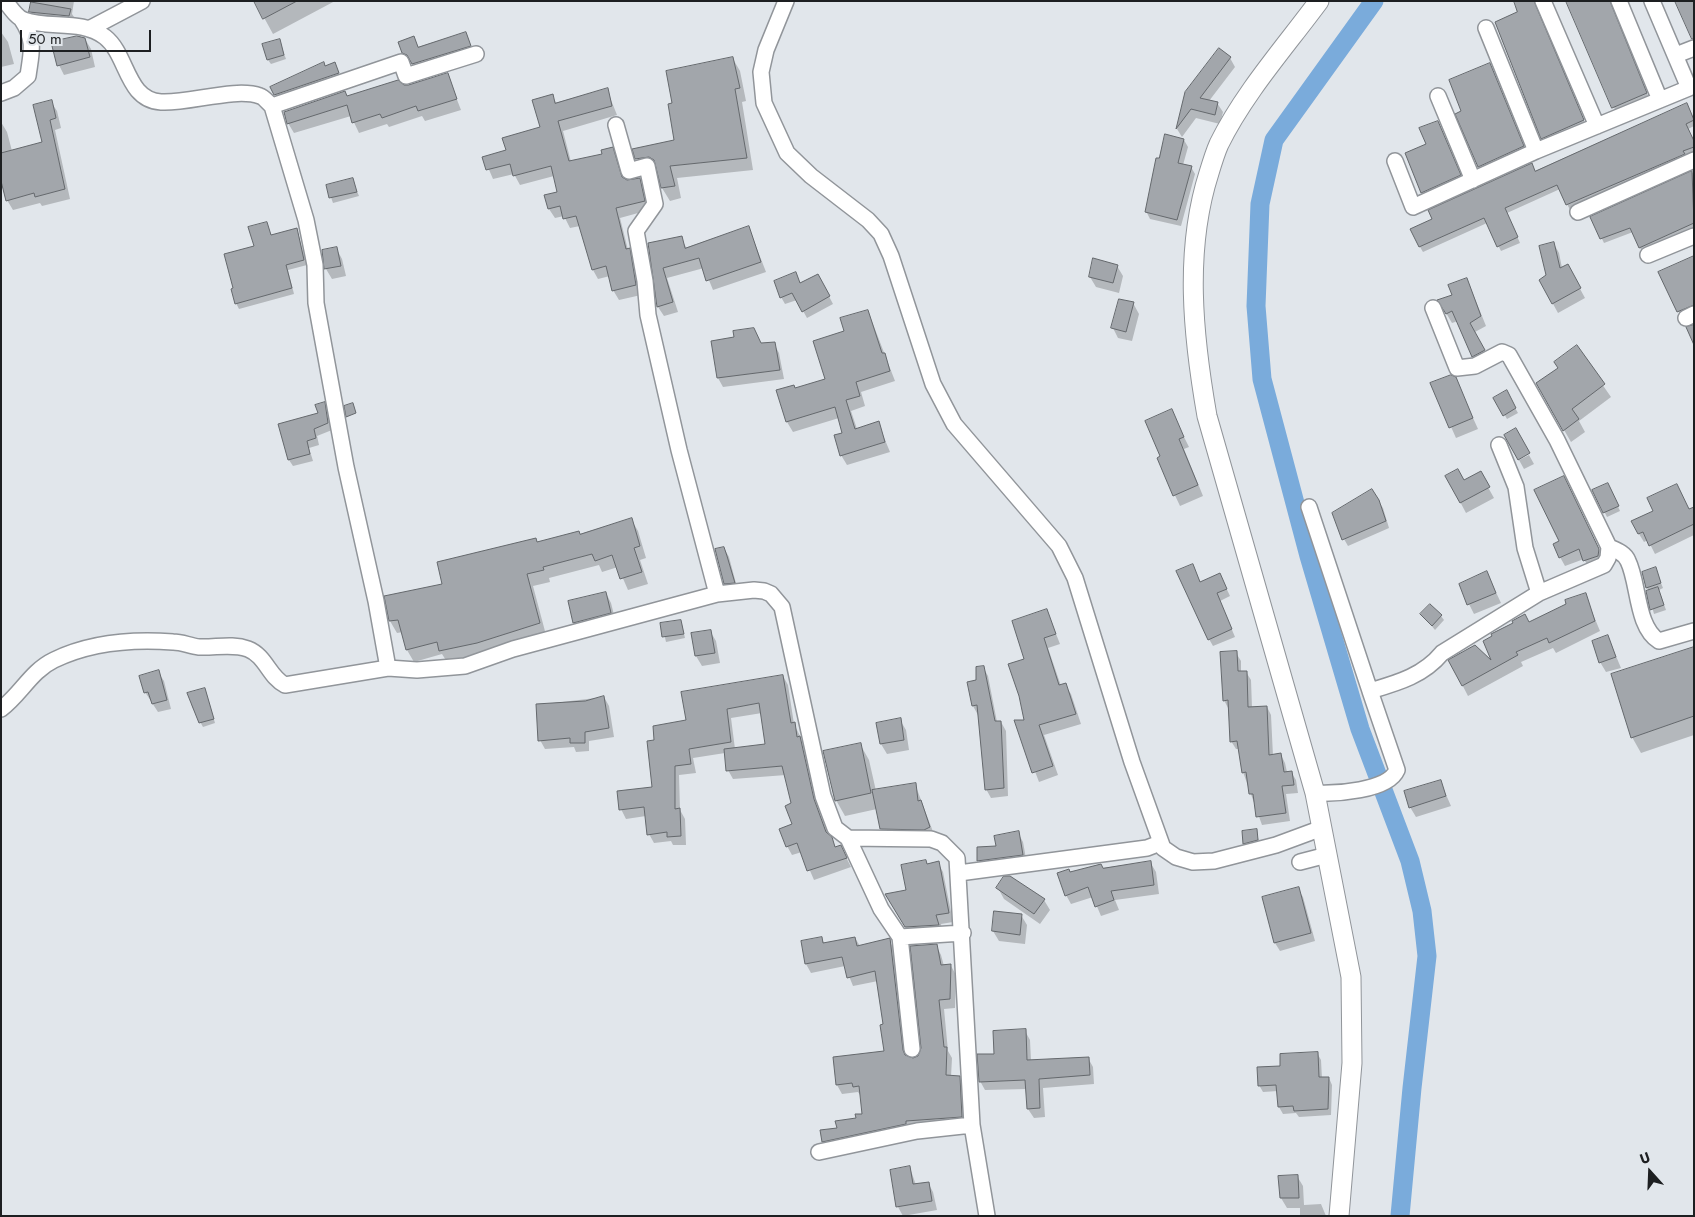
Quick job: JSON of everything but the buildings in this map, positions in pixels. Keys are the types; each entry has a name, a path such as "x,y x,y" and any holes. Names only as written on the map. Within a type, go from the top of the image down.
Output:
{"street":[{"path":"1,93 14,88 28,76 32,44 31,33 5,1"},
{"path":"89,29 142,1"},
{"path":"786,1 766,50 762,72 764,103 788,154 811,176 868,220 881,234 891,256 933,384 954,424 1059,546 1076,578 1160,843 1176,857 1193,862 1214,861 1276,845 1322,828"},
{"path":"1319,1 1248,97 1218,145 1203,192 1194,250 1197,360 1207,416 1315,793 1351,977 1353,1015 1352,1063 1339,1216"},
{"path":"1543,1 1597,126"},
{"path":"1619,1 1660,100"},
{"path":"1395,162 1413,207 1536,151 1660,100 1691,94 1652,1"},
{"path":"22,20 89,29 108,40 138,93 152,102 245,94 261,96 272,106 306,220 315,265 316,303 346,467 370,571 388,668"},
{"path":"1486,28 1536,151"},
{"path":"1676,56 1694,48"},
{"path":"272,106 401,62 406,76 476,54"},
{"path":"1438,96 1473,180"},
{"path":"616,125 629,171 647,166 655,204 636,231 645,281 648,315 679,450 717,594"},
{"path":"1578,212 1694,160"},
{"path":"1648,255 1694,236"},
{"path":"1370,691 1399,683 1431,667 1442,653 1539,593 1604,566 1608,558 1609,547 1557,440 1509,354 1502,352 1476,366 1457,368 1433,308"},
{"path":"1499,445 1516,487 1525,548 1539,593"},
{"path":"1309,507 1397,770 1384,783 1334,794 1315,793"},
{"path":"1609,547 1622,553 1628,561 1638,602 1651,636 1659,641 1694,631"},
{"path":"1,708 30,676 53,660 111,642 175,642 199,647 233,645 248,649 258,655 278,681 285,685 388,668 417,670 464,666 513,649 717,594 754,590 764,591 771,594 782,607 823,796 832,822 848,838 881,909 900,937 912,1049"},
{"path":"848,838 931,838 942,843 957,858 963,933 972,1125 987,1216"},
{"path":"959,873 1148,848 1160,843"},
{"path":"1300,862 1327,855"},
{"path":"900,937 963,933"},
{"path":"819,1152 917,1131 972,1125"}],"waterway":[{"path":"1374,1 1274,140 1260,204 1256,306 1262,379 1309,556 1360,729 1410,861 1422,911 1427,956 1400,1216"}]}
